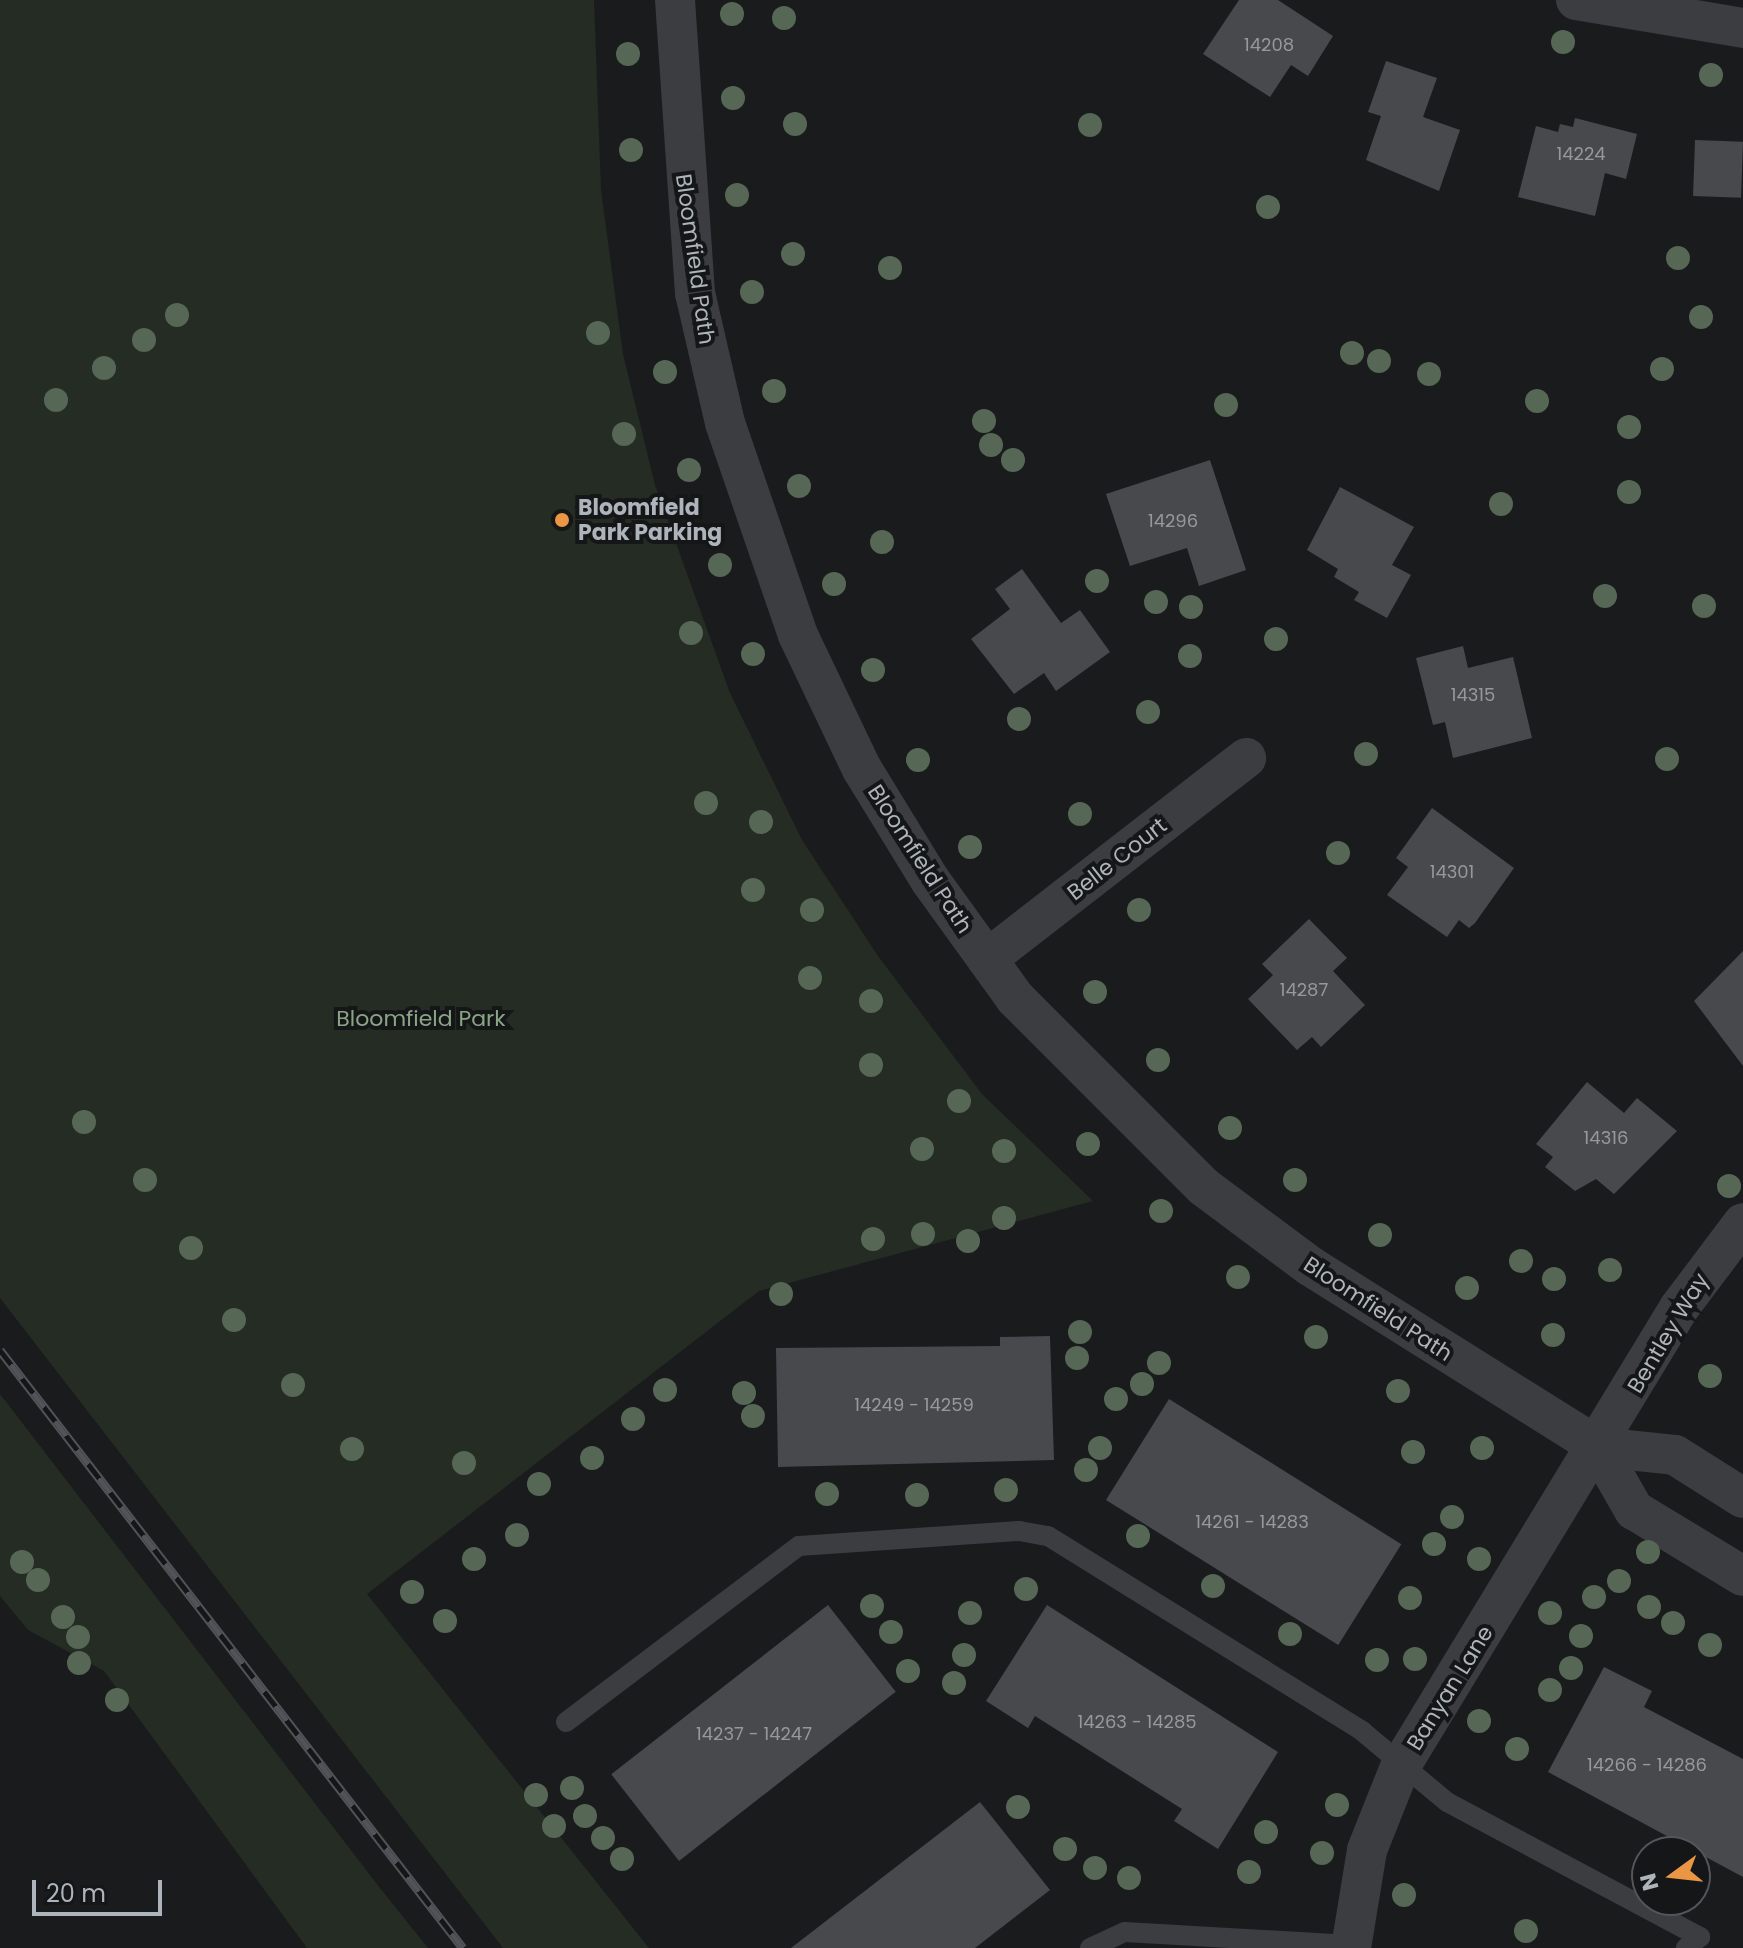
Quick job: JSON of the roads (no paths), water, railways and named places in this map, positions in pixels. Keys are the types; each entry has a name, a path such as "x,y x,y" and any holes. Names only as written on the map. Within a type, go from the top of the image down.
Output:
{"street":[{"name":"Bloomfield Path","path":"675,0 695,293 744,487 798,635 862,769 987,959 1073,1063 1204,1187 1310,1266 1598,1447 1675,1455 1743,1498"},
{"path":"1576,0 1743,28"},
{"name":"Belle Court","path":"987,959 1246,758"},
{"name":"Bentley Way","path":"1598,1447 1679,1308 1743,1223"},
{"name":"Bloomfield Path","path":"1598,1447 1634,1510 1743,1576"},
{"name":"Banyan Lane","path":"1351,1946 1367,1850 1400,1767 1598,1447"}],"lane":[{"path":"566,1722 799,1546 1019,1531 1069,1545 1362,1731 1400,1767 1447,1802 1700,1937 1686,1948"},
{"path":"1090,1948 1125,1932 1351,1946"}],"railway":[{"path":"0,1350 463,1948"}],"place":[{"name":"Bloomfield Park Parking","path":"562,520"}],"park label":[{"name":"Bloomfield Park","path":"421,1019"}]}
